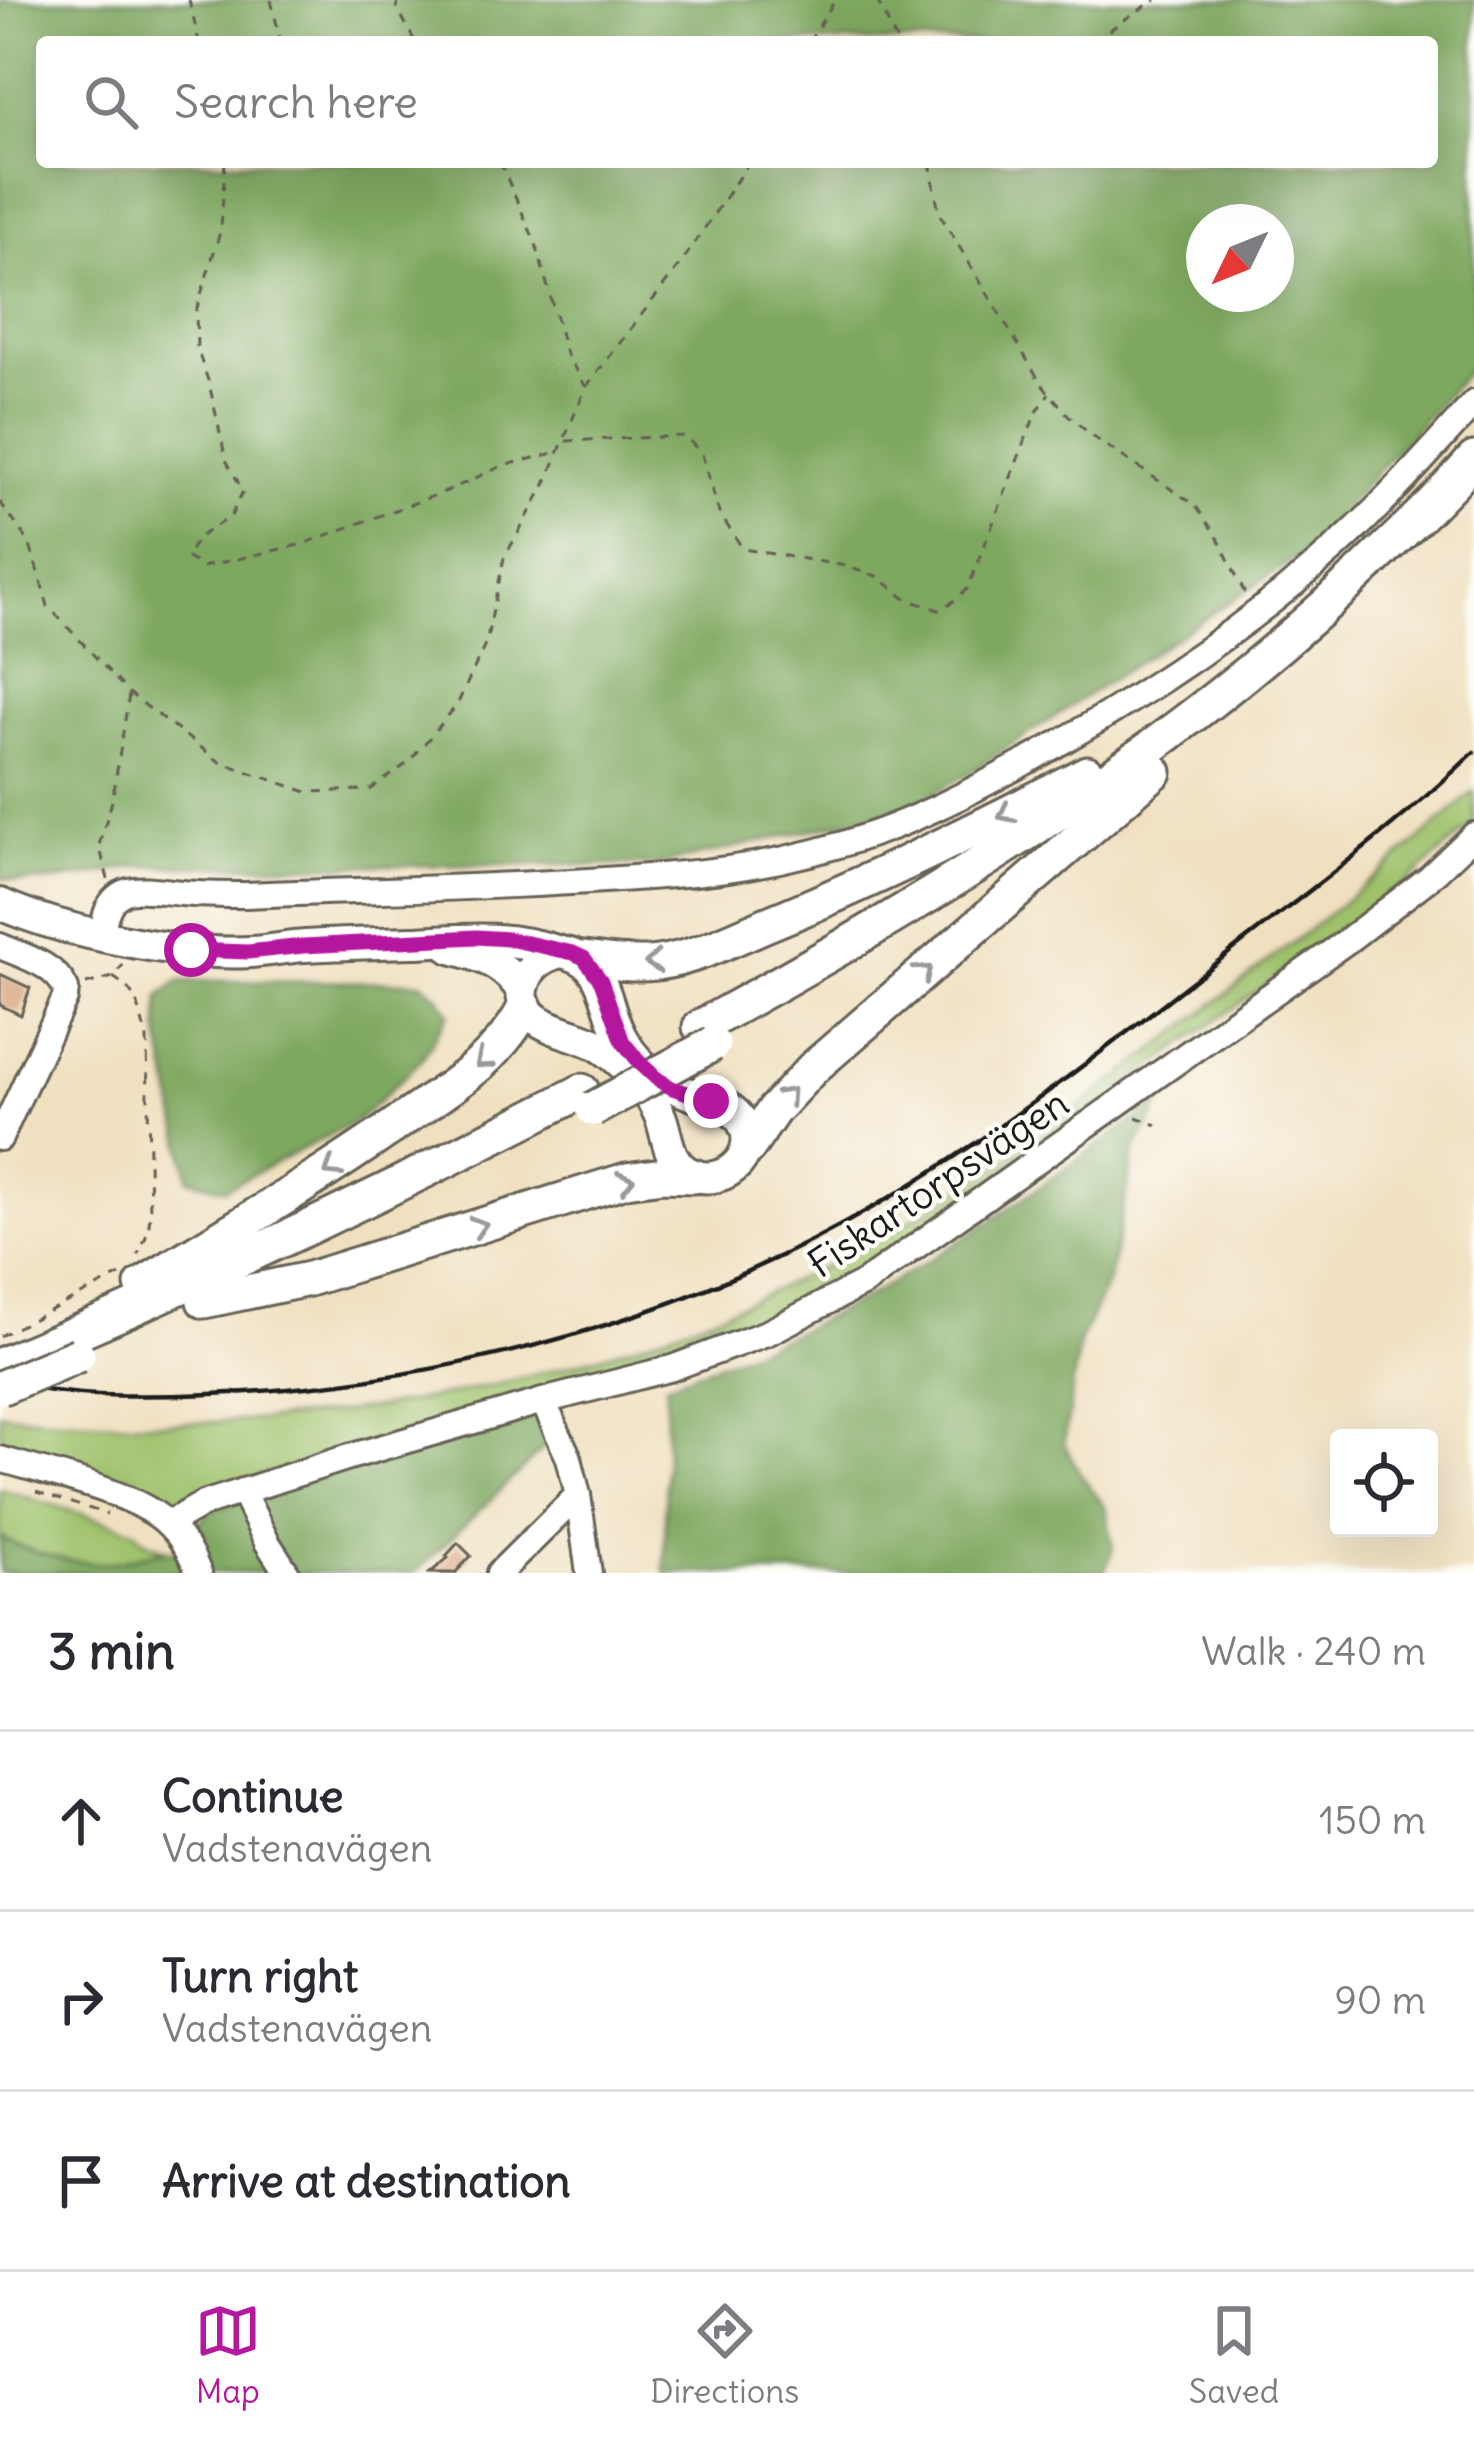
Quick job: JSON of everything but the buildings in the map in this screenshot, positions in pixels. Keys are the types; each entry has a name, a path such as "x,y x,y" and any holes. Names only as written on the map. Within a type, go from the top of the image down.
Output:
{"highway":[{"path":"707,1036 1075,803 1185,724 1334,599 1474,459"},
{"path":"0,1388 204,1300 959,904 1088,820 1240,707 1316,644 1474,490"},
{"path":"572,955 640,965 700,952 912,860 1185,724"},
{"path":"748,1148 774,1109 812,1069 1155,772"},
{"path":"12,1345 331,1170 486,1060 509,1035 524,998"},
{"path":"12,1345 313,1226 587,1100"},
{"path":"204,1300 309,1279 626,1180 662,1174 694,1176"}],"main road":[{"path":"0,895 108,917 210,951 476,937 509,939 572,955 601,981 623,1042 640,1063 672,1088 736,1113 748,1133 742,1160 719,1176 694,1176 681,1168 650,1096 627,1069 599,1046 539,1021 511,974 493,961 422,941"},
{"path":"0,904 21,913 108,917"},
{"path":"524,998 530,970 537,963 572,955"}],"street":[{"path":"108,917 131,890 214,896 676,875 873,835 1006,773 1160,682 1258,612 1339,545 1474,403"},
{"name":"Fiskartorpsvägen","path":"168,1524 203,1504 448,1427 672,1368 769,1332 864,1283 1347,941 1429,878 1474,835"},
{"path":"0,946 57,974 66,989 0,1138"},
{"path":"543,1401 578,1495 589,1573"},
{"path":"0,1459 135,1503 168,1524 199,1573"},
{"path":"242,1491 287,1573"},
{"path":"499,1573 578,1495"}],"path":[{"path":"190,0 198,36"},
{"path":"271,0 280,36"},
{"path":"398,0 412,36"},
{"path":"812,36 835,0"},
{"path":"878,0 894,36"},
{"path":"1102,36 1156,0"},
{"path":"224,168 221,229 196,311 197,349 226,460 243,491 231,515 198,538 187,557 202,567 303,544 502,466 560,452"},
{"path":"503,168 536,244 566,354 586,387"},
{"path":"0,502 29,542 48,607 129,693 220,762 307,792 370,790 409,762 457,705 486,643 504,558 544,487 586,387 682,262 745,168"},
{"path":"931,168 939,213 1049,393 1092,436 1195,505 1258,612"},
{"path":"564,441 685,436 702,454 719,513 743,549 878,576 906,599 942,611 968,588 1035,415 1049,393"},
{"path":"108,917 110,885 99,845 112,801 129,693"},
{"path":"66,989 113,977 131,993 142,1012 149,1078 151,1216 136,1260"},
{"path":"12,1345 126,1271"},
{"path":"30,1490 121,1519"}],"green space":[{"path":"0,0 1474,0 1474,364 1304,553 964,776 910,807 658,865 142,866 52,881 0,878"},
{"path":"1474,791 1474,823 1400,889 847,1284 714,1345 575,1386 510,1397 466,1415 180,1500 159,1500 0,1450 0,1413 162,1423 265,1420 367,1409 469,1391 569,1366 667,1334 762,1295 855,1251 944,1200 1054,1126 1354,894"},
{"path":"179,981 421,982 449,1013 422,1059 359,1120 225,1189 189,1179 159,1030 160,996"},
{"path":"1164,1099 1135,1149 1109,1279 1079,1343 1064,1444 1106,1508 1113,1548 1104,1573 665,1573 666,1384 798,1331 875,1292 986,1224"},
{"path":"536,1412 551,1441 415,1573 206,1573 197,1546 198,1523 214,1508"},
{"path":"0,1489 134,1530 144,1541 165,1549 103,1563 56,1558 25,1548 0,1537"},
{"path":"0,1537 39,1553 82,1562 119,1562 162,1551 183,1552 192,1573 0,1573"}],"railway":[{"path":"0,1384 99,1395 301,1388 500,1354 693,1294 875,1206 1003,1124 1344,864 1474,752"}],"route":[{"path":"191,950 248,952 476,937 573,953 584,958 601,981 623,1042 640,1063 672,1088 711,1101"}]}
